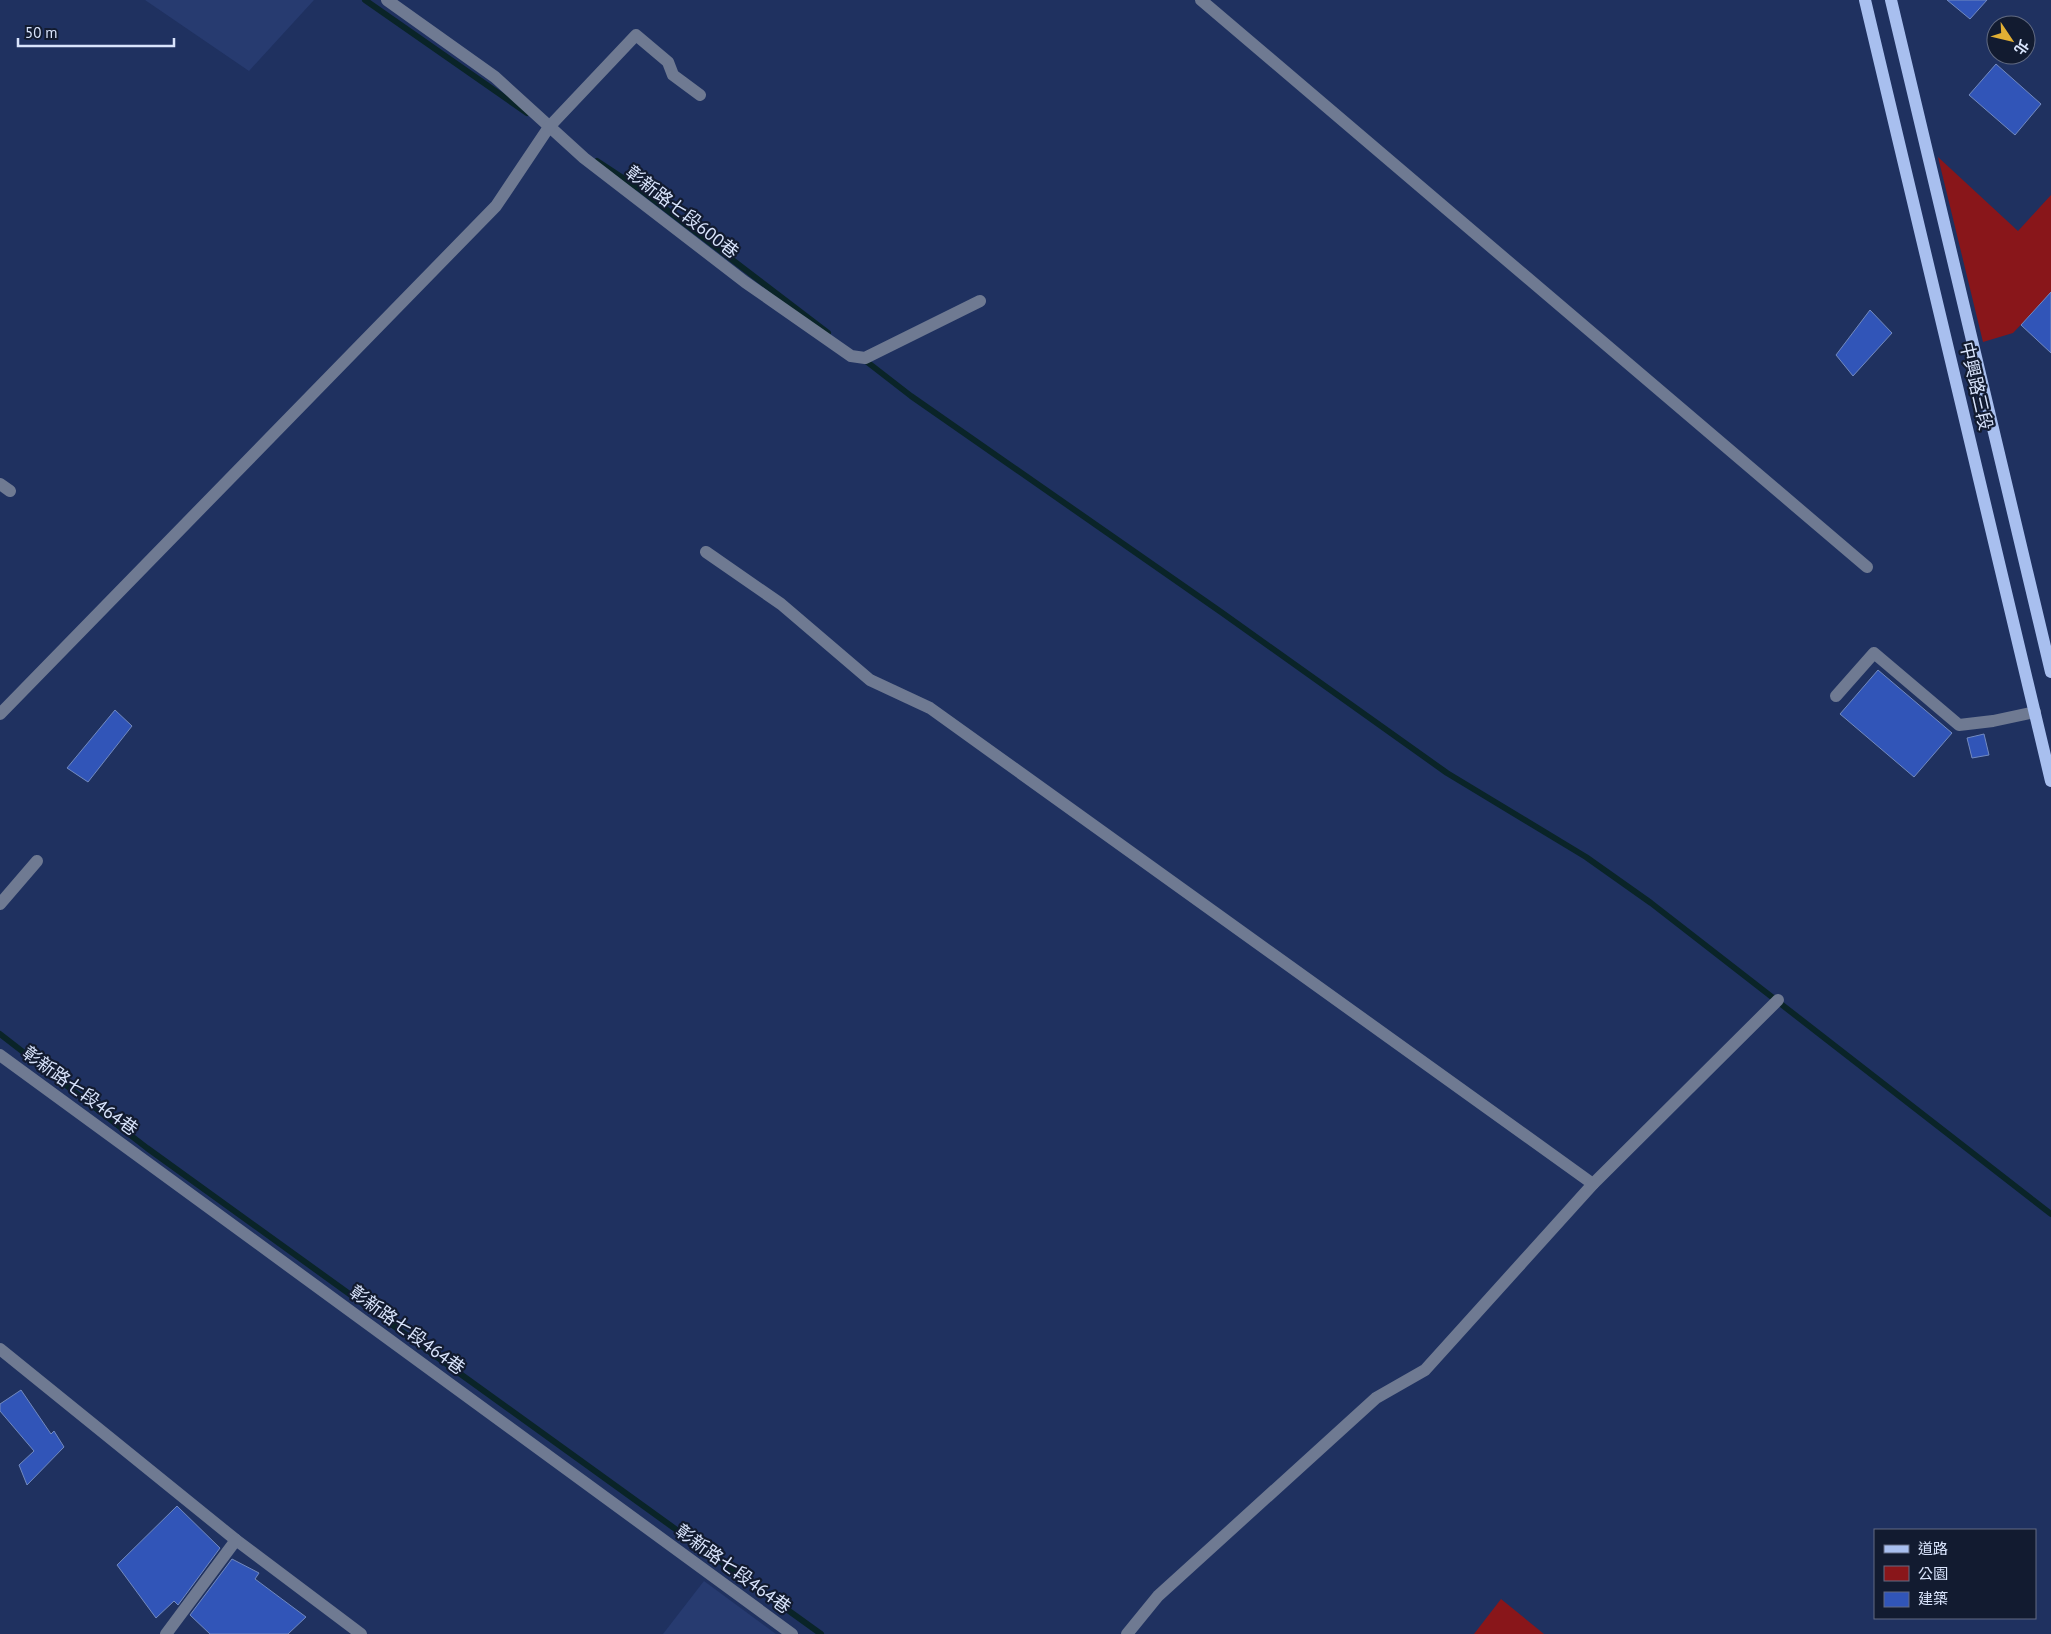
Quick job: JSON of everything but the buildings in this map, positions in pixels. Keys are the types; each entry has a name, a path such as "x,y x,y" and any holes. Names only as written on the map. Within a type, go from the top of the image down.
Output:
{"main road":[{"name":"中興路三段","path":"1865,0 2051,781"},
{"name":"中興路三段","path":"1891,0 2051,672"}],"street":[{"name":"彰新路七段600巷","path":"387,0 495,77 584,158 745,282 851,356 865,358 980,301"},
{"path":"1201,0 1867,568"},
{"path":"0,714 496,206 549,127 636,35 668,62 673,75 700,95"},
{"path":"706,552 780,604 870,680 930,708 1593,1184"},
{"path":"1836,696 1874,653 1959,725 2035,712"},
{"path":"0,904 37,861"},
{"path":"1127,1634 1158,1596 1376,1398 1425,1370 1593,1184 1778,1000"},
{"name":"彰新路七段464巷","path":"0,1055 792,1634"},
{"path":"0,1349 236,1540 361,1634"},
{"path":"166,1634 236,1540"}],"shaded area":[{"path":"145,0 314,0 249,71"},
{"path":"704,1581 776,1634 663,1634"}],"green space":[{"path":"1938,157 2018,231 2051,195 2051,293 2013,333 1983,342"},
{"path":"1501,1599 1544,1634 1474,1634"}],"waterway":[{"path":"365,0 527,113"},
{"path":"597,161 641,190 828,333"},
{"path":"862,358 911,396 1221,612 1447,773 1586,857 1651,903 2051,1214"},
{"path":"0,1034 147,1148 821,1634"}]}
